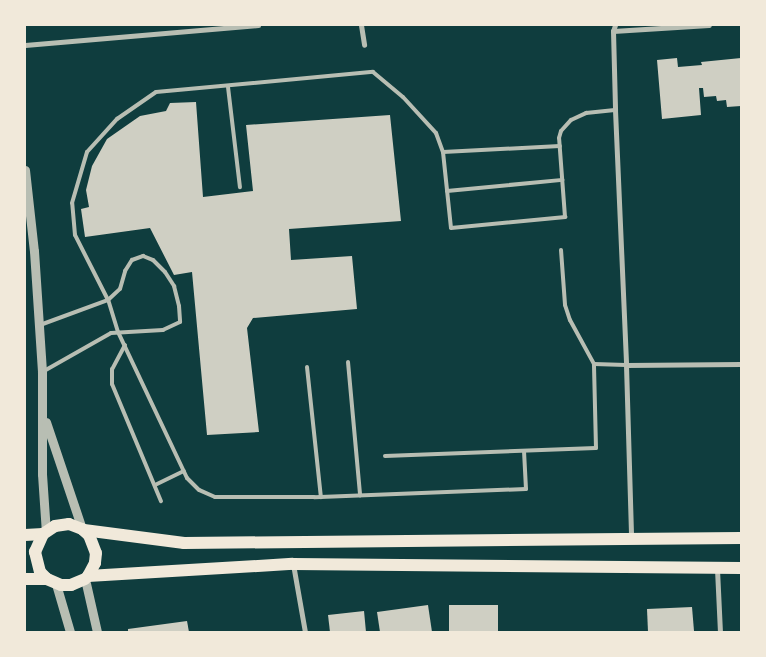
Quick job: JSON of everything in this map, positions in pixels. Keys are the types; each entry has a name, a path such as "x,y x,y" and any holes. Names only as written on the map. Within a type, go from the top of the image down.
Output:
{"main road":[{"path":"25,535 44,533 62,524 83,530 184,543 741,538"},
{"path":"83,530 94,544 96,553 95,563 86,577"},
{"path":"44,533 35,552 38,567 52,581"},
{"path":"25,579 52,581 71,585 86,577 293,564 741,568"}],"street":[{"path":"25,45 258,25"},
{"path":"361,25 364,45"},
{"path":"616,25 613,31 614,110 626,365 631,538"},
{"path":"613,31 709,25"},
{"path":"25,170 34,251 42,372 44,533"},
{"path":"626,365 741,364"},
{"path":"44,418 83,530"},
{"path":"293,564 305,632"},
{"path":"717,568 720,632"},
{"path":"86,577 97,632"},
{"path":"52,581 70,632"}],"lane":[{"path":"524,451 526,489 320,497 215,497 199,490 187,478 184,472 118,332 108,300 75,235 72,203 87,152 116,119 156,92 228,87 374,72 403,97 436,133 443,152 450,228 565,217 560,146 561,131 571,120 586,113 614,110"},
{"path":"228,87 240,187"},
{"path":"443,152 560,146"},
{"path":"447,191 562,180"},
{"path":"385,456 596,448 594,364 570,320 565,305 562,250"},
{"path":"38,326 108,300 120,289 125,271 132,260 143,256 153,260 174,286 179,306 180,322 163,330 111,333 81,348 42,372"},
{"path":"125,345 112,370 111,378 161,501"},
{"path":"348,362 360,496"},
{"path":"594,364 626,365"},
{"path":"307,367 320,497"},
{"path":"154,485 184,472"}],"building":[{"path":"677,58 678,67 702,65 701,62 741,58 741,106 727,107 726,100 717,101 716,96 704,97 703,88 699,88 701,115 662,119 657,60"},
{"path":"196,102 203,197 253,191 246,125 390,115 401,221 289,229 291,260 352,256 357,309 253,318 247,328 259,432 207,435 192,272 174,275 150,228 85,237 81,209 89,207 86,190 92,166 107,139 140,116 166,111 170,103"},
{"path":"428,605 432,632 380,632 377,612"},
{"path":"449,605 498,605 498,632 449,632"},
{"path":"692,607 694,631 648,632 647,609"},
{"path":"364,611 366,632 330,632 328,615"},
{"path":"187,621 189,632 128,632 128,629"}]}
